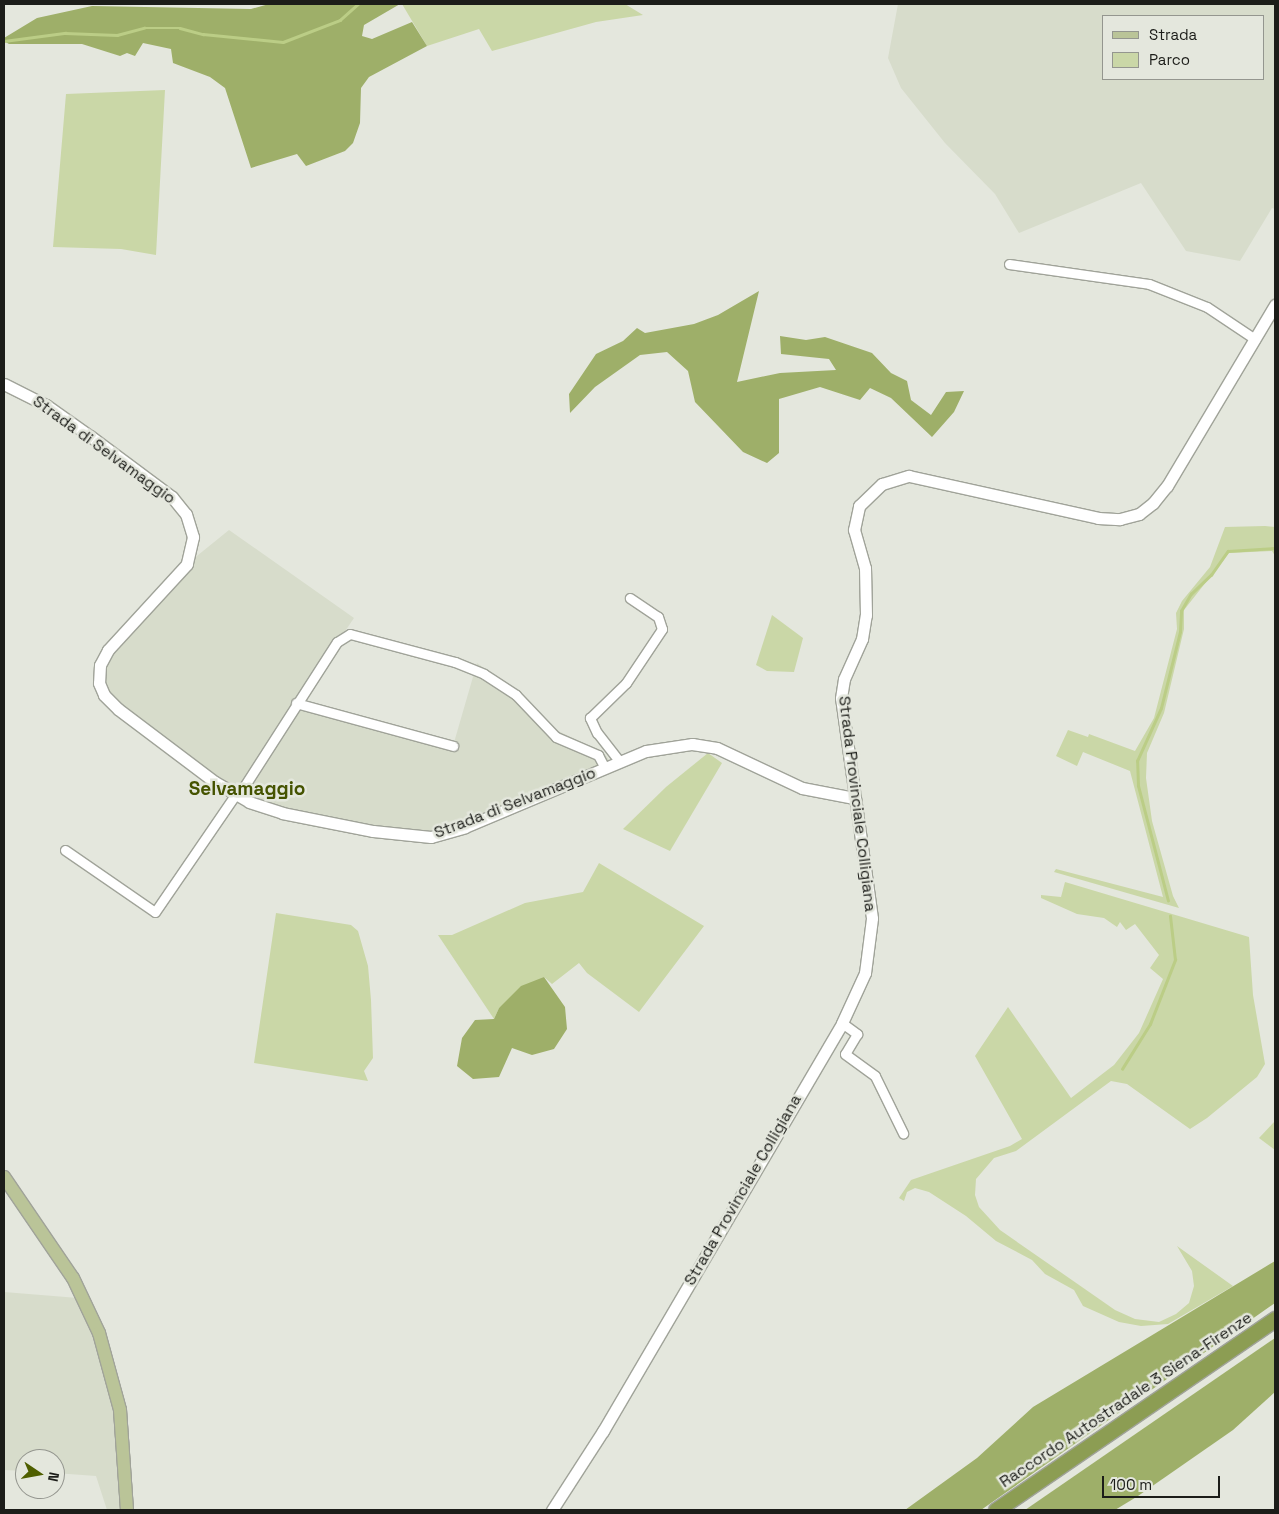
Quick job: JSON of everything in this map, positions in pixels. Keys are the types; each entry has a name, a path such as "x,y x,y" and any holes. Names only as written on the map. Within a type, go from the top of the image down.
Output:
{"highway":[{"name":"Raccordo Autostradale 3 Siena-Firenze","path":"996,1510 1275,1319"},
{"name":"Raccordo Autostradale 3 Siena-Firenze","path":"1012,1510 1275,1330"}],"main road":[{"name":"Strada Provinciale Colligiana","path":"552,1510 599,1438 842,1023 862,982 871,938 870,906 841,693 866,619 865,568 854,526 858,509 866,496 892,479 913,477 1098,518 1120,519 1134,516 1150,507 1167,486 1275,305"},
{"name":"Strada di Selvamaggio","path":"4,384 46,405 90,436 172,497 188,518 193,542 187,564 108,650 100,665 99,683 104,695 114,705 236,796 282,813 422,838 456,830 605,768 662,747 704,744 802,788 854,798"},
{"path":"4,1177 73,1278 99,1333 120,1410 127,1510"}],"street":[{"path":"1009,264 1132,279 1161,287 1212,309 1255,339"},
{"path":"620,762 598,733 590,718 626,683 662,629 658,617 630,598"},
{"path":"65,850 155,912 236,796 336,642 352,634 455,662 484,674 516,695 556,736 596,754 605,768"},
{"path":"296,704 453,746"},
{"path":"842,1023 857,1034 845,1054 875,1076 903,1133"}],"shaded area":[{"path":"898,4 1275,4 1275,209 1272,208 1240,261 1186,251 1141,183 1019,233 995,194 945,143 901,88 888,58"},
{"path":"229,530 354,618 296,703 453,746 477,663 521,695 552,728 604,753 613,765 426,838 249,802 106,698 100,665 187,564"},
{"path":"4,1292 78,1298 107,1373 116,1421 122,1510 107,1510 96,1476 65,1474 65,1449 15,1449 15,1471 4,1470"}],"green space":[{"path":"269,4 400,4 364,25 362,36 372,39 412,22 427,46 369,77 361,88 360,123 353,143 345,151 306,166 297,154 251,168 225,88 210,77 173,63 171,49 143,43 135,56 127,53 120,56 82,44 9,44 4,41 4,38 37,18 92,6 251,9"},
{"path":"402,4 625,4 643,15 596,22 492,51 479,29 427,46"},
{"path":"165,90 156,255 121,249 53,247 66,94"},
{"path":"759,291 737,382 780,373 836,370 829,359 781,354 780,336 806,340 825,337 872,353 891,373 907,381 911,400 931,415 946,392 964,391 954,412 932,437 891,398 870,388 860,400 820,387 779,399 779,453 767,463 743,452 695,402 688,371 667,352 640,355 595,387 570,413 569,394 596,354 623,341 637,328 645,333 694,324 718,315"},
{"path":"1225,527 1275,527 1275,556 1272,551 1229,553 1184,610 1184,629 1164,713 1147,753 1146,778 1152,821 1173,896 1179,908 1054,872 1056,869 1163,897 1130,771 1083,752 1077,766 1056,756 1068,730 1088,737 1089,734 1135,751 1154,718 1177,629 1176,613 1182,601 1210,567"},
{"path":"772,615 803,638 794,672 767,671 756,665"},
{"path":"708,753 722,763 670,851 623,829 666,787"},
{"path":"599,863 704,926 639,1012 587,973 579,963 552,984 544,977 499,1008 494,1019 438,935 452,935 525,903 583,892"},
{"path":"1065,882 1249,937 1253,995 1265,1064 1257,1077 1207,1118 1190,1129 1127,1084 1111,1081 1016,1151 994,1158 976,1179 975,1195 979,1207 1000,1230 1115,1310 1135,1319 1159,1322 1176,1314 1189,1303 1194,1286 1192,1271 1177,1246 1233,1286 1168,1324 1141,1326 1119,1322 1083,1306 1074,1290 1045,1274 1032,1260 996,1241 966,1216 929,1192 915,1188 907,1192 904,1201 899,1198 911,1180 1010,1146 1022,1139 975,1056 1008,1007 1071,1098 1114,1065 1139,1033 1163,979 1150,968 1159,955 1135,924 1126,930 1120,922 1117,927 1104,918 1077,914 1041,898 1041,895 1061,897"},
{"path":"276,913 351,925 358,931 368,966 371,1000 373,1058 364,1071 368,1081 254,1063"},
{"path":"544,977 565,1007 567,1029 554,1049 532,1055 512,1048 499,1077 473,1079 457,1066 462,1038 475,1020 494,1019 499,1008 521,986"},
{"path":"1275,1121 1275,1150 1259,1138"},
{"path":"1275,1261 1275,1303 981,1510 905,1510 977,1458 1033,1407"},
{"path":"1275,1338 1275,1392 1233,1430 1138,1496 1115,1510 1025,1510"}],"waterway":[{"path":"4,41 65,33 117,35 144,28 180,28 203,34 283,42 340,20 358,4"},
{"path":"1168,901 1138,786 1137,761 1161,708 1180,632 1181,611 1191,594 1211,575 1228,551 1275,548"},
{"path":"1122,1069 1150,1024 1175,960 1170,916"}],"district":[{"name":"Selvamaggio","path":"247,789"}]}
